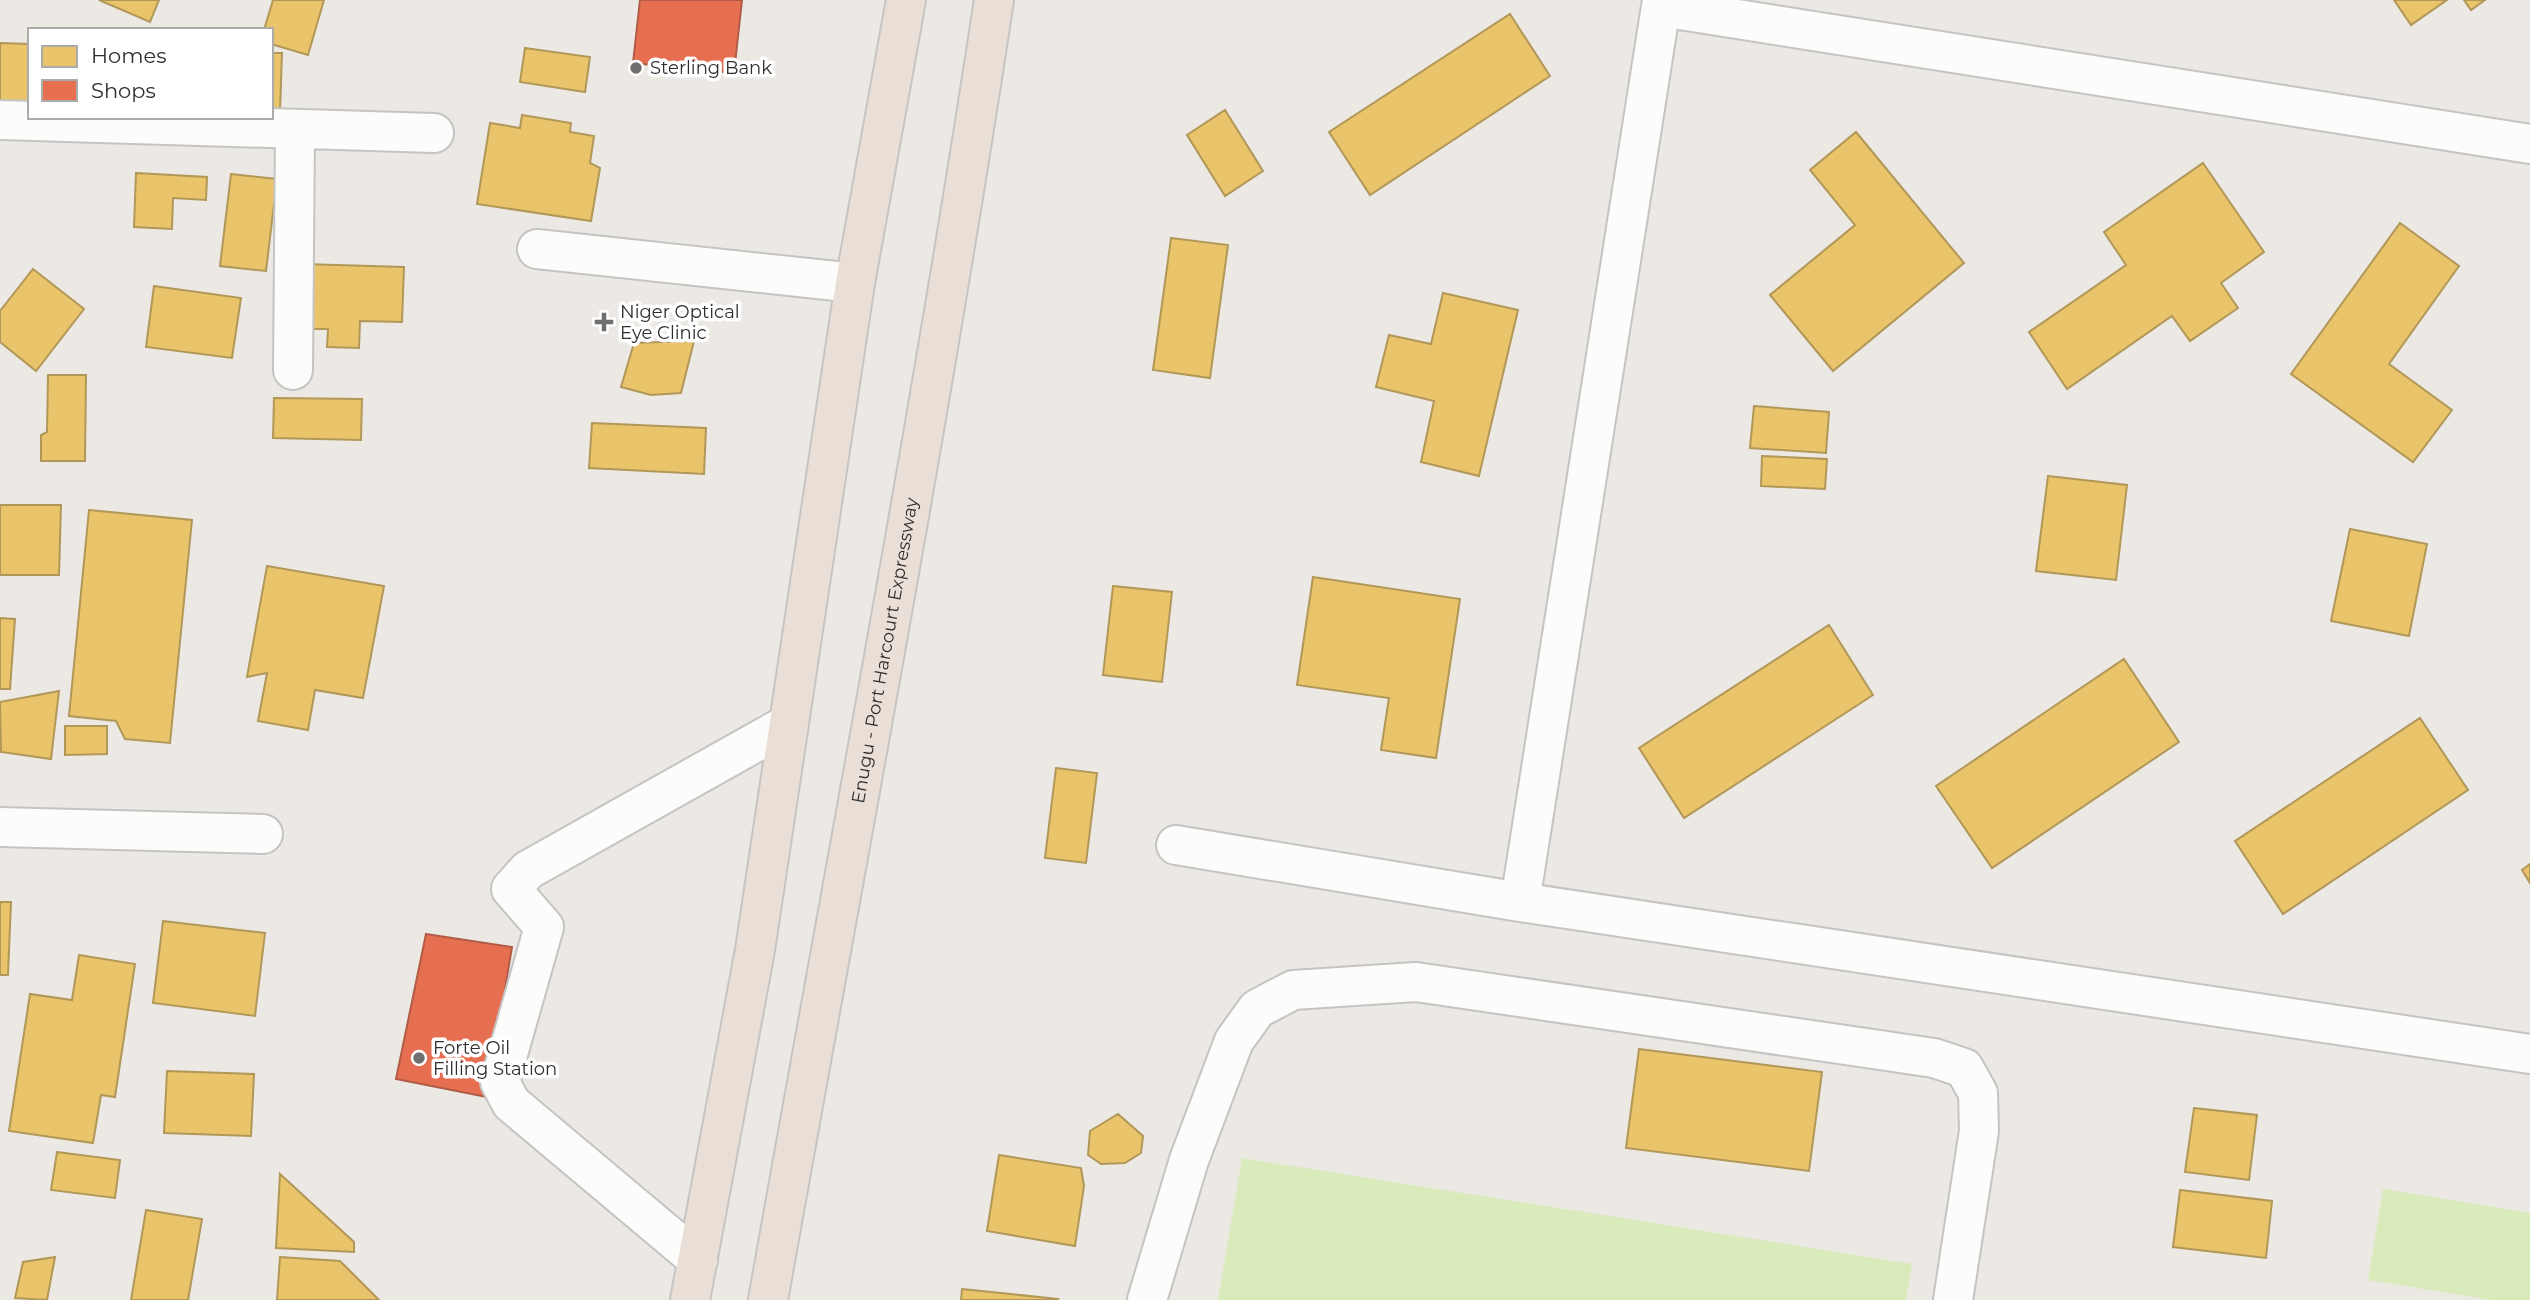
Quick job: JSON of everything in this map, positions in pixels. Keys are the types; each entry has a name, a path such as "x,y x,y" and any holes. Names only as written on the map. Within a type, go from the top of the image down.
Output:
{"highway":[{"path":"690,1300 755,950 855,283 906,0"},
{"name":"Enugu - Port Harcourt Expressway","path":"768,1300 905,550 951,283 994,0"}],"street":[{"path":"1520,902 1662,3 2530,144"},
{"path":"0,120 434,133"},
{"path":"292,370 295,129"},
{"path":"537,248 855,283"},
{"path":"698,1260 511,1103 500,1082 544,927 512,889 528,870 788,724"},
{"path":"0,827 263,834"},
{"path":"1177,845 1520,902 2530,1054"},
{"path":"1147,1300 1189,1160 1234,1041 1257,1009 1293,990 1416,982 1934,1058 1964,1068 1978,1093 1979,1131 1953,1300"}],"green space":[{"path":"1242,1158 1912,1264 1906,1300 1218,1300"},
{"path":"2383,1189 2530,1213 2530,1300 2491,1300 2368,1280"}],"building: Homes":[{"path":"99,0 159,0 150,22"},
{"path":"273,0 324,0 308,55 273,45 273,28 265,28"},
{"path":"2394,0 2447,0 2411,25"},
{"path":"2464,0 2485,0 2471,10"},
{"path":"1510,14 1550,76 1370,195 1329,132"},
{"path":"0,43 28,44 28,108 0,107"},
{"path":"525,48 590,57 585,92 520,82"},
{"path":"273,53 282,53 280,112 273,112"},
{"path":"1225,110 1263,171 1225,196 1187,135"},
{"path":"522,115 571,123 570,132 594,136 590,163 600,168 591,221 477,204 490,123 520,128"},
{"path":"1856,132 1964,263 1833,371 1770,295 1855,225 1810,170"},
{"path":"2203,163 2264,252 2221,283 2238,308 2190,341 2172,316 2067,389 2029,332 2126,265 2104,232"},
{"path":"136,173 207,177 206,200 173,198 172,229 134,227"},
{"path":"231,174 277,179 266,271 220,266"},
{"path":"2400,223 2459,266 2389,364 2452,410 2413,462 2291,374"},
{"path":"1171,238 1228,245 1210,378 1153,370"},
{"path":"303,264 404,267 402,322 360,321 359,348 327,347 328,329 301,329"},
{"path":"33,269 84,309 36,371 0,342 0,311"},
{"path":"154,286 241,298 232,358 146,347"},
{"path":"1443,293 1518,310 1479,476 1421,462 1434,401 1376,387 1389,335 1431,344"},
{"path":"694,341 681,393 651,395 621,387 634,343"},
{"path":"48,375 86,375 85,461 41,461 41,435 47,432"},
{"path":"274,398 362,399 361,440 273,438"},
{"path":"1754,406 1829,412 1826,453 1750,448"},
{"path":"592,423 706,428 704,474 589,468"},
{"path":"1762,456 1827,459 1825,489 1761,486"},
{"path":"2048,476 2127,485 2116,580 2036,571"},
{"path":"0,505 61,505 59,575 0,575"},
{"path":"89,510 192,520 170,743 125,739 116,721 69,716"},
{"path":"2350,529 2427,544 2409,636 2331,621"},
{"path":"267,566 384,586 363,698 315,690 308,730 258,721 267,673 247,677"},
{"path":"1313,577 1460,599 1436,758 1381,750 1389,698 1297,685"},
{"path":"1113,586 1172,592 1162,682 1103,675"},
{"path":"0,618 15,619 10,689 0,689"},
{"path":"1829,625 1873,695 1684,818 1639,748"},
{"path":"2124,659 2179,742 1992,868 1936,786"},
{"path":"59,691 51,759 1,752 0,702"},
{"path":"2420,718 2468,790 2283,914 2235,841"},
{"path":"65,726 107,726 107,754 65,755"},
{"path":"1056,768 1097,773 1086,863 1045,858"},
{"path":"2530,864 2530,883 2522,870"},
{"path":"0,902 11,902 8,975 0,975"},
{"path":"163,921 265,933 255,1016 153,1003"},
{"path":"79,955 135,964 115,1097 101,1095 93,1143 9,1131 30,994 72,1000"},
{"path":"1639,1049 1822,1072 1809,1171 1626,1148"},
{"path":"167,1071 254,1074 251,1136 164,1133"},
{"path":"2194,1108 2257,1115 2249,1180 2185,1172"},
{"path":"1118,1114 1143,1136 1141,1153 1125,1163 1101,1164 1088,1155 1090,1131"},
{"path":"57,1152 120,1160 115,1198 51,1190"},
{"path":"999,1155 1081,1168 1084,1186 1075,1246 987,1231"},
{"path":"280,1174 354,1242 354,1252 276,1248"},
{"path":"2180,1190 2272,1201 2266,1258 2173,1247"},
{"path":"146,1210 202,1219 188,1300 131,1300"},
{"path":"55,1257 47,1300 15,1298 23,1262"},
{"path":"280,1257 340,1261 379,1300 277,1300"},
{"path":"962,1289 1058,1299 961,1300"}],"building: Shops":[{"path":"640,0 742,0 734,73 633,63"},
{"path":"426,934 512,947 487,1097 396,1079"}],"place":[{"name":"Sterling Bank","path":"636,68"},
{"name":"Niger Optical Eye Clinic","path":"604,322"},
{"name":"Forte Oil Filling Station","path":"419,1058"}]}
